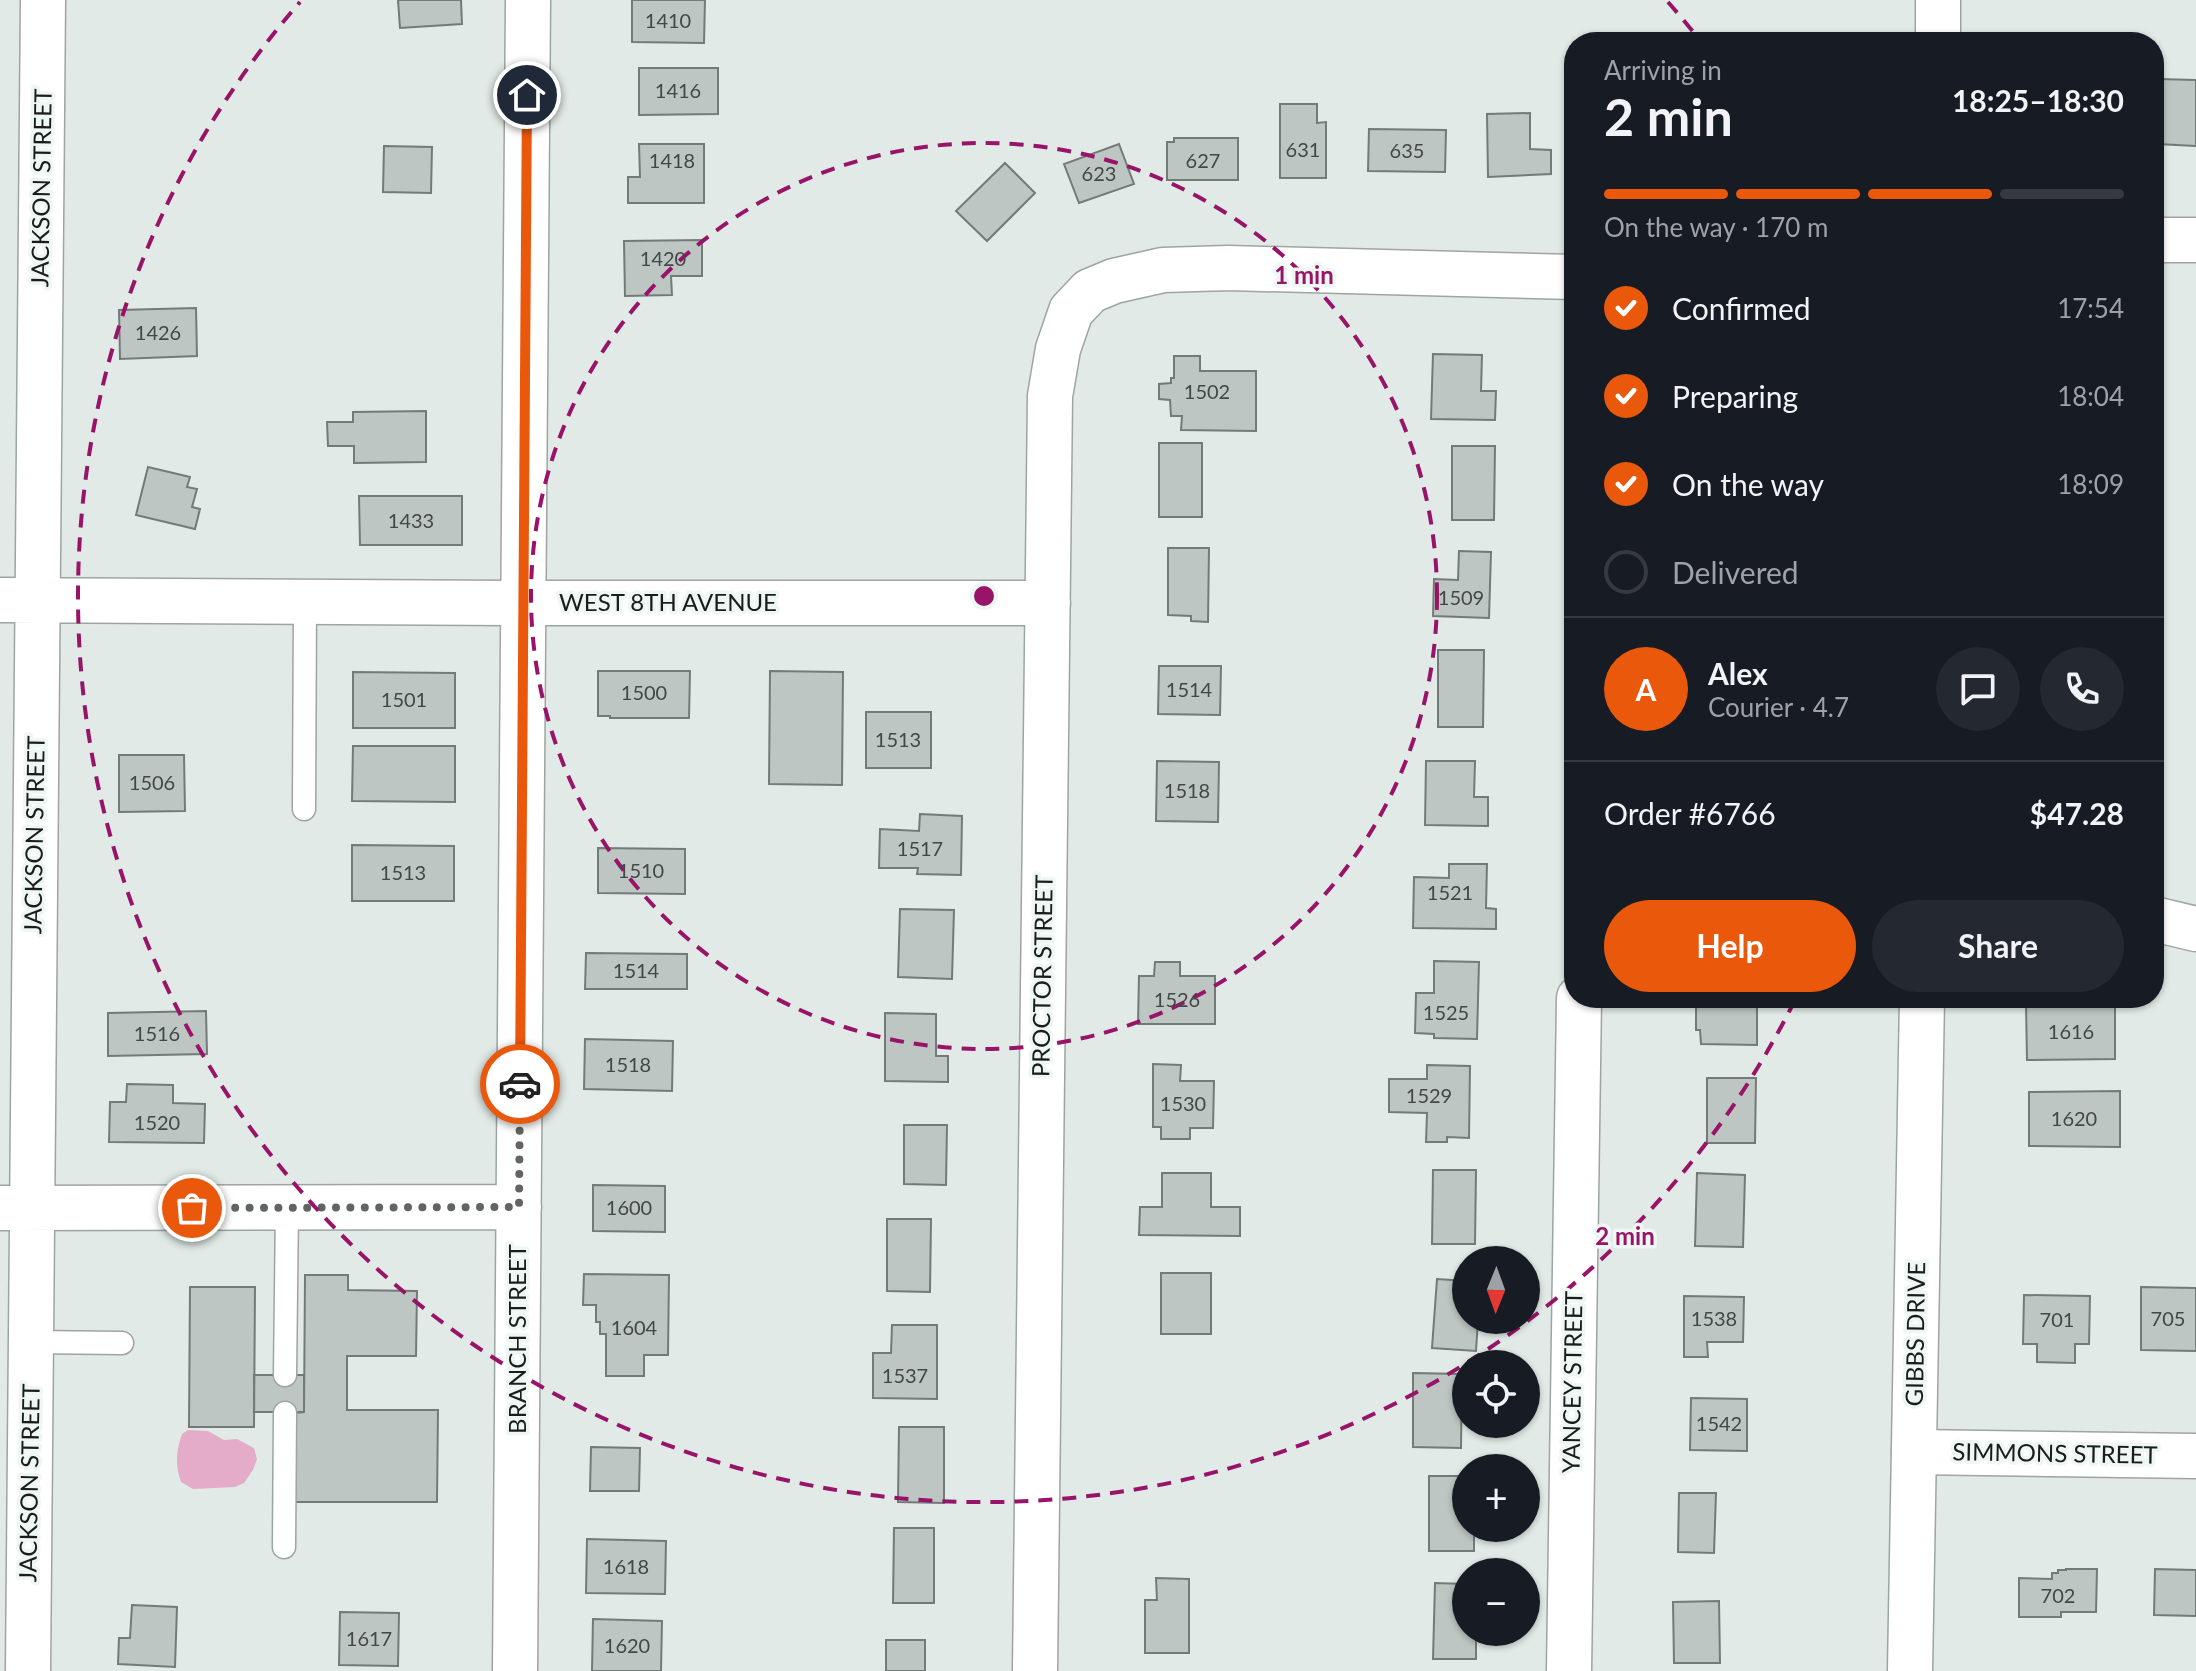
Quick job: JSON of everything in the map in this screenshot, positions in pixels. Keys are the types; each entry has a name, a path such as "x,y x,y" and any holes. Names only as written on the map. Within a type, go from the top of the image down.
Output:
{"street":[{"name":"JACKSON STREET","path":"28,1671 31,1342 16,1208 19,600 43,0"},
{"name":"BRANCH STREET","path":"515,1671 528,0"},
{"path":"1938,0 1938,32"},
{"path":"2164,240 2196,240"},
{"name":"PROCTOR STREET","path":"1035,1671 1050,396 1058,349 1071,311 1090,291 1114,281 1176,269 1564,277"},
{"name":"WEST 8TH AVENUE","path":"19,600 1048,603"},
{"path":"2164,921 2196,929"},
{"name":"YANCEY STREET","path":"1569,1671 1579,1008"},
{"name":"GIBBS DRIVE","path":"1910,1671 1922,1008"},
{"path":"16,1208 519,1207"},
{"name":"SIMMONS STREET","path":"1914,1452 2196,1456"}],"lane":[{"path":"304,809 305,602"},
{"path":"285,1375 287,1207"},
{"path":"31,1342 122,1343"},
{"path":"284,1547 285,1413"}],"shaded area":[{"path":"188,1430 208,1431 224,1440 237,1439 254,1448 257,1459 244,1483 235,1487 193,1489 181,1482 177,1452 182,1434"}],"building":[{"path":"398,0 461,0 462,24 400,28"},
{"path":"632,0 705,0 704,43 632,42"},
{"path":"639,68 718,68 718,114 639,115"},
{"path":"2164,79 2196,80 2196,146 2164,144"},
{"path":"1280,104 1317,104 1317,123 1326,122 1326,178 1280,178"},
{"path":"1530,113 1530,149 1551,150 1551,174 1488,177 1487,114"},
{"path":"1369,129 1446,130 1445,172 1368,171"},
{"path":"1174,138 1238,138 1238,180 1167,180 1167,142 1174,142"},
{"path":"639,144 704,144 704,203 628,203 628,177 640,177"},
{"path":"1119,144 1134,184 1079,203 1064,164"},
{"path":"384,146 432,147 431,193 383,192"},
{"path":"1005,163 1035,193 987,241 956,211"},
{"path":"702,240 702,276 671,276 672,295 625,296 624,241"},
{"path":"196,308 197,356 120,359 119,310"},
{"path":"1433,354 1482,355 1481,391 1496,391 1495,420 1431,419"},
{"path":"1174,356 1200,356 1200,371 1256,371 1256,431 1181,430 1182,416 1171,416 1170,400 1159,399 1159,384 1171,383 1171,378 1174,378"},
{"path":"426,411 426,462 354,463 354,446 328,446 327,422 353,422 353,412"},
{"path":"1159,443 1202,443 1202,517 1159,517"},
{"path":"1452,446 1495,446 1494,520 1452,520"},
{"path":"148,467 190,477 187,487 197,489 192,507 200,509 195,529 136,515"},
{"path":"359,496 462,496 462,545 360,545"},
{"path":"1168,548 1209,548 1208,622 1191,621 1191,616 1168,615"},
{"path":"1459,551 1491,552 1489,618 1433,616 1434,579 1458,580"},
{"path":"1438,650 1484,650 1483,727 1438,727"},
{"path":"1159,666 1221,666 1220,715 1158,714"},
{"path":"598,671 690,671 689,718 598,716"},
{"path":"770,671 843,672 842,785 769,784"},
{"path":"353,672 455,673 455,728 353,728"},
{"path":"866,712 931,712 931,768 866,768"},
{"path":"353,746 455,746 455,802 352,801"},
{"path":"119,755 184,755 185,811 119,812"},
{"path":"1157,761 1219,762 1218,822 1156,821"},
{"path":"1426,761 1475,761 1474,797 1488,797 1488,826 1425,825"},
{"path":"920,814 962,816 961,875 917,874 918,868 879,868 880,829 919,831"},
{"path":"352,845 454,846 454,901 352,901"},
{"path":"598,848 685,849 685,894 598,893"},
{"path":"1449,864 1487,864 1486,908 1496,909 1496,929 1413,928 1414,877 1449,878"},
{"path":"900,909 954,910 952,979 898,977"},
{"path":"586,953 687,954 687,989 585,989"},
{"path":"1434,961 1479,962 1477,1039 1434,1038 1434,1034 1415,1033 1416,993 1434,993"},
{"path":"1155,962 1180,962 1180,976 1215,976 1215,1024 1138,1024 1139,976 1154,976"},
{"path":"1696,1008 1757,1008 1757,1045 1701,1044 1700,1030 1696,1030"},
{"path":"2026,1008 2115,1008 2115,1059 2027,1060"},
{"path":"206,1011 207,1054 108,1056 108,1013"},
{"path":"885,1013 936,1014 936,1056 948,1056 948,1082 885,1081"},
{"path":"585,1039 673,1041 672,1091 584,1089"},
{"path":"1153,1064 1181,1065 1180,1081 1214,1081 1213,1128 1190,1128 1190,1139 1161,1139 1161,1127 1153,1127"},
{"path":"1427,1065 1470,1066 1469,1138 1447,1137 1447,1142 1426,1142 1427,1113 1389,1112 1389,1079 1427,1079"},
{"path":"1707,1078 1756,1078 1755,1143 1707,1143"},
{"path":"127,1084 173,1085 173,1103 205,1104 204,1143 109,1142 110,1102 126,1102"},
{"path":"2120,1091 2120,1147 2029,1146 2029,1092"},
{"path":"904,1125 947,1125 946,1185 904,1184"},
{"path":"1433,1170 1476,1170 1475,1244 1432,1244"},
{"path":"1162,1173 1211,1173 1211,1207 1240,1207 1240,1236 1139,1235 1140,1207 1162,1207"},
{"path":"1697,1173 1745,1175 1743,1247 1695,1246"},
{"path":"593,1185 665,1186 665,1232 593,1231"},
{"path":"887,1219 931,1219 930,1292 887,1291"},
{"path":"1161,1273 1211,1273 1211,1334 1161,1334"},
{"path":"584,1274 669,1275 668,1355 644,1355 644,1376 606,1376 606,1334 600,1334 596,1305 583,1305"},
{"path":"305,1275 348,1275 348,1290 417,1291 416,1356 347,1356 347,1410 438,1410 437,1502 292,1502 293,1413 304,1412"},
{"path":"1437,1279 1452,1280 1452,1334 1477,1334 1476,1350 1432,1348"},
{"path":"190,1287 255,1287 254,1427 189,1427"},
{"path":"2141,1287 2196,1288 2196,1351 2141,1350"},
{"path":"2024,1295 2090,1296 2089,1344 2075,1344 2075,1363 2037,1362 2037,1344 2023,1344"},
{"path":"1684,1296 1744,1297 1743,1342 1707,1342 1708,1357 1684,1357"},
{"path":"892,1325 937,1325 937,1399 873,1398 873,1353 891,1353"},
{"path":"1413,1373 1452,1374 1452,1438 1461,1438 1461,1448 1413,1447"},
{"path":"254,1375 304,1375 304,1412 254,1412"},
{"path":"1691,1398 1747,1399 1747,1451 1690,1450"},
{"path":"899,1427 944,1427 944,1503 898,1502"},
{"path":"591,1447 640,1448 639,1491 590,1491"},
{"path":"1429,1476 1452,1476 1452,1542 1474,1542 1474,1551 1429,1551"},
{"path":"1679,1493 1716,1493 1714,1553 1678,1552"},
{"path":"894,1528 934,1528 934,1603 893,1603"},
{"path":"587,1539 666,1541 665,1594 586,1593"},
{"path":"2066,1569 2097,1569 2096,1612 2061,1612 2061,1617 2019,1617 2019,1578 2052,1579 2052,1573"},
{"path":"2155,1569 2196,1570 2196,1616 2154,1615"},
{"path":"1156,1578 1189,1579 1189,1653 1145,1653 1145,1600 1157,1600"},
{"path":"1435,1583 1452,1584 1452,1646 1476,1646 1476,1659 1433,1659"},
{"path":"1719,1601 1720,1663 1674,1663 1673,1602"},
{"path":"132,1605 177,1607 175,1667 118,1664 119,1638 130,1638"},
{"path":"340,1612 399,1613 398,1666 339,1665"},
{"path":"593,1619 662,1621 661,1671 592,1671"},
{"path":"886,1640 925,1640 925,1671 886,1671"}],"way so far":[{"path":"192,1208 519,1207 520,1084"}],"route":[{"path":"520,1084 527,95"}]}
